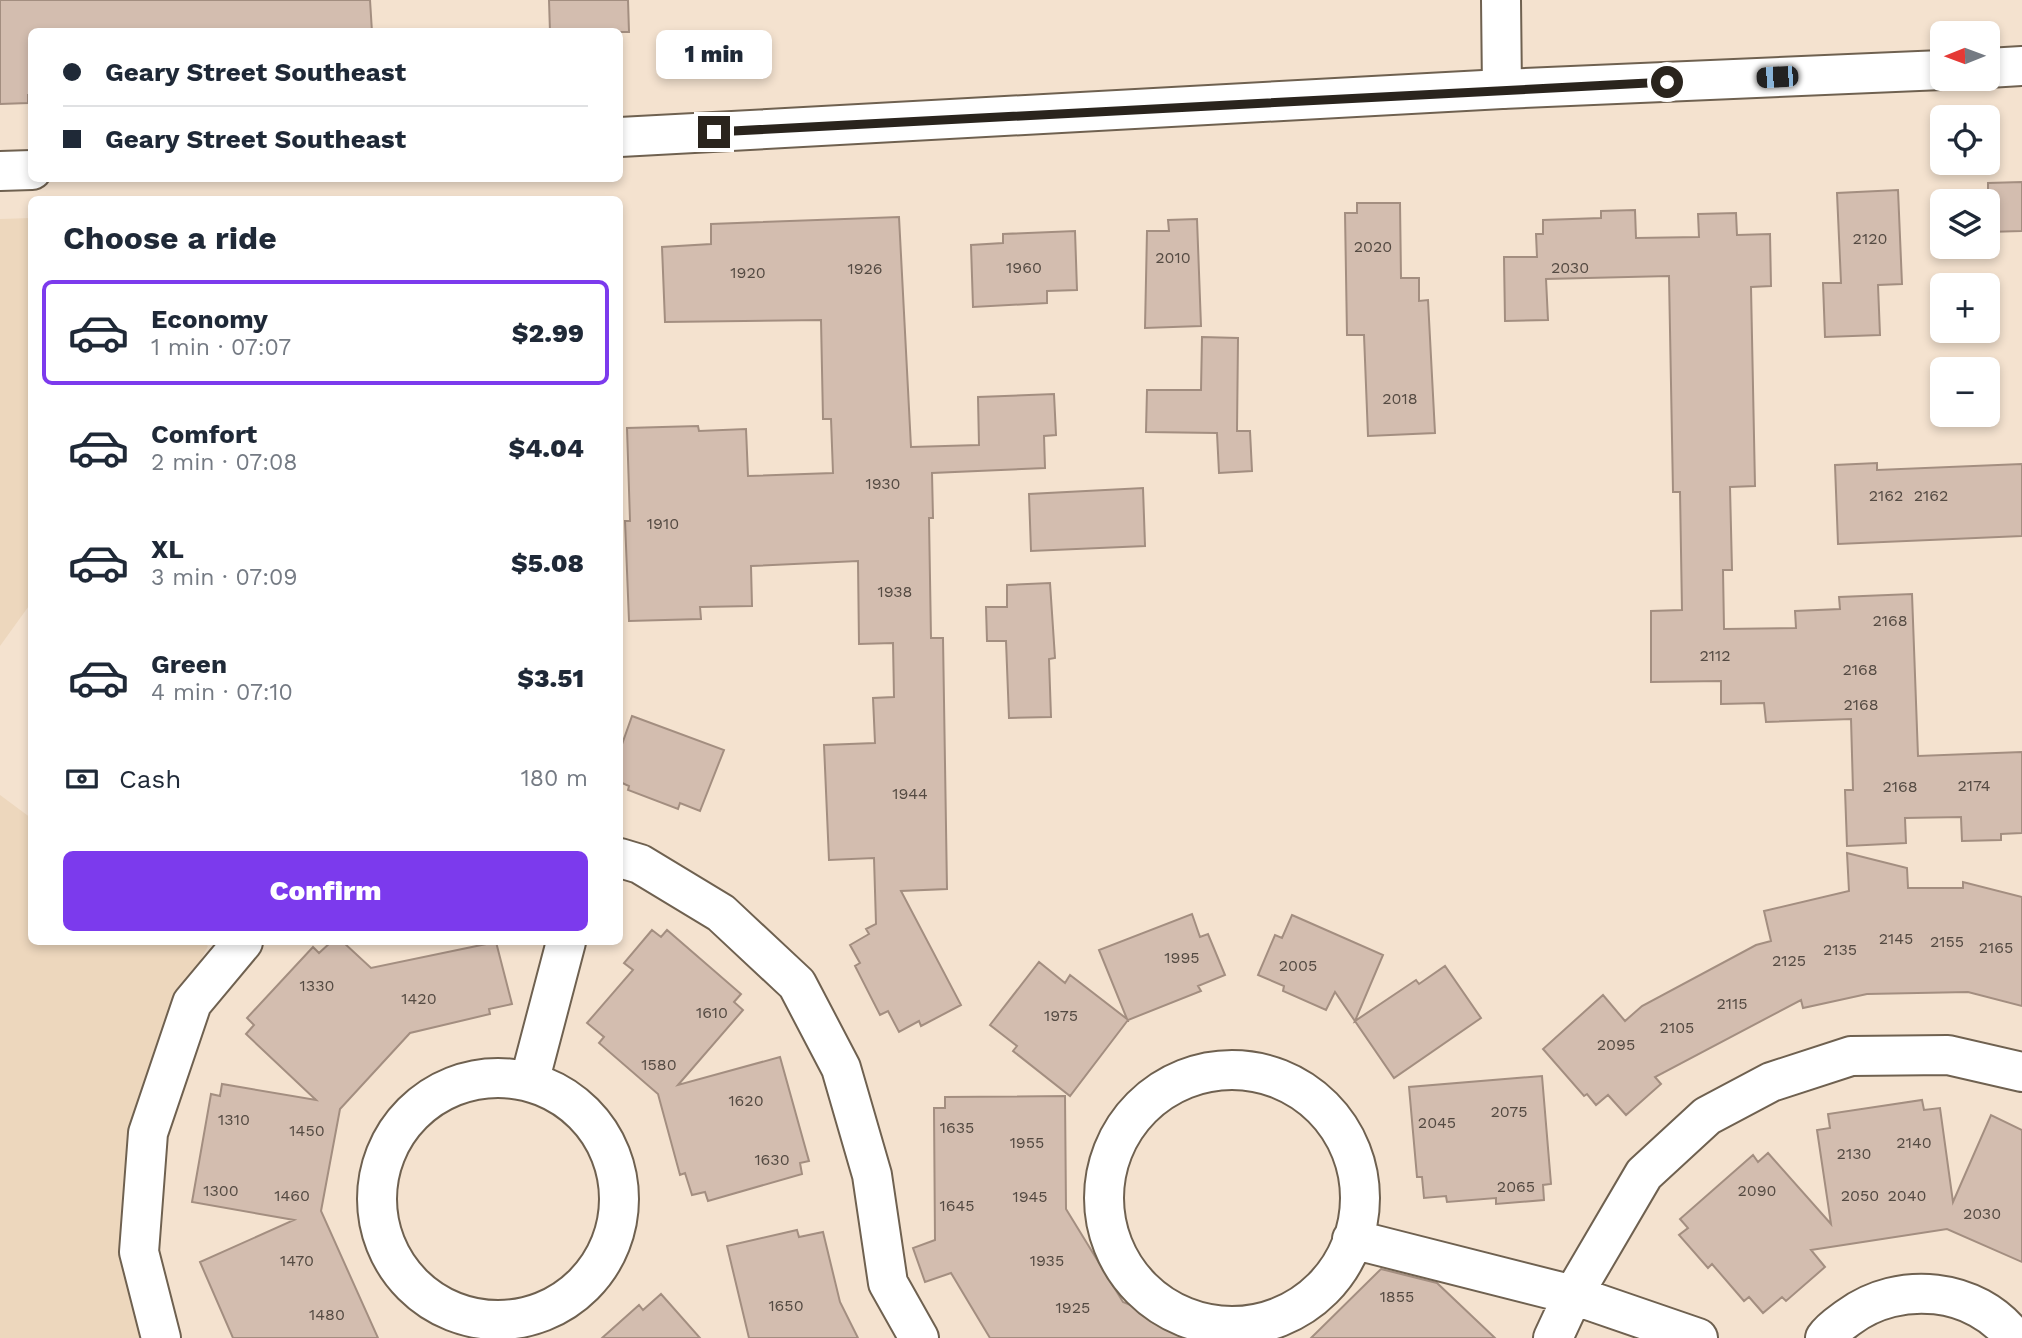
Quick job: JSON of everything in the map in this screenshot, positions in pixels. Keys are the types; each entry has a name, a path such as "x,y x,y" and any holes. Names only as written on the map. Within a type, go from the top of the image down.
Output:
{"street":[{"path":"1501,0 1502,89"},
{"path":"2000,67 2022,66"},
{"path":"623,137 1502,89 1930,71"},
{"path":"0,172 28,170"},
{"path":"623,859 640,864 721,913 797,984 841,1068 872,1175 888,1283 919,1338"},
{"path":"161,1338 139,1252 148,1133 192,1003 239,945"},
{"path":"530,1079 565,945"},
{"path":"1553,1338 1573,1295 1644,1174 1707,1116 1770,1082 1851,1056 1948,1055 2022,1072"},
{"path":"1234,1068 1284,1078 1325,1107 1353,1149 1362,1199 1352,1239 1328,1282 1281,1319 1231,1329 1181,1318 1139,1289 1111,1247 1102,1197 1112,1147 1141,1105 1184,1077 1234,1068"},
{"path":"475,1077 530,1079 579,1105 611,1149 621,1203 607,1257 572,1298 522,1320 467,1318 418,1293 386,1249 375,1195 389,1142 425,1100 475,1077"},
{"path":"1352,1239 1573,1295 1698,1338"},
{"path":"1825,1338 1868,1303 1914,1292 1962,1298 2004,1324 2014,1338"}],"shaded area":[{"path":"28,218 28,607 0,646 0,219"},
{"path":"0,795 28,816 28,945 208,946 157,1043 130,1147 145,1338 0,1338"}],"building":[{"path":"0,0 370,0 372,28 28,28 28,103 0,104"},
{"path":"549,0 628,0 629,32 623,32 623,28 550,28"},
{"path":"2022,182 2022,231 2000,232 2000,189 1988,189 1988,183"},
{"path":"1898,190 1902,284 1878,285 1880,335 1825,337 1823,283 1841,283 1837,193"},
{"path":"1357,203 1400,203 1401,278 1419,278 1419,301 1428,300 1435,433 1368,436 1364,335 1347,335 1345,213 1357,213"},
{"path":"1635,210 1636,238 1699,237 1698,214 1736,213 1737,235 1770,234 1771,286 1751,287 1755,486 1730,487 1732,570 1723,570 1724,629 1796,628 1795,611 1840,609 1839,597 1912,594 1918,756 2022,752 2022,833 2001,834 2001,840 1962,841 1961,817 1905,818 1906,843 1847,846 1845,790 1853,790 1851,719 1766,722 1764,703 1721,704 1721,681 1651,682 1651,611 1682,610 1680,492 1673,492 1669,276 1546,279 1548,320 1505,321 1504,257 1537,257 1536,234 1543,234 1543,220 1601,218 1601,211"},
{"path":"899,217 911,447 979,445 978,397 1054,394 1056,435 1044,436 1045,468 932,473 933,518 929,518 931,638 943,638 947,889 901,891 961,1005 921,1026 919,1021 899,1032 888,1011 880,1015 855,966 860,963 850,945 869,934 866,929 876,924 874,858 829,860 824,745 875,743 873,698 894,697 893,643 859,644 858,561 751,566 752,606 700,607 701,619 629,621 625,521 630,521 627,428 698,426 699,431 746,429 748,476 833,473 831,419 823,419 821,320 665,322 662,247 711,244 711,224"},
{"path":"1197,219 1201,326 1145,328 1147,231 1169,231 1168,220"},
{"path":"1075,231 1077,290 1047,291 1047,303 973,307 971,245 1003,243 1003,234"},
{"path":"1202,337 1238,338 1237,431 1250,431 1252,471 1219,473 1217,433 1146,432 1147,390 1201,390"},
{"path":"1877,463 1877,470 2022,464 2022,536 1838,544 1835,465"},
{"path":"1143,488 1145,546 1031,551 1029,494"},
{"path":"1050,583 1055,658 1049,659 1051,717 1009,718 1006,641 987,641 986,607 1007,607 1007,585"},
{"path":"632,716 724,750 700,811 680,803 678,809 628,790 629,786 623,783 623,742"},
{"path":"1847,853 1907,868 1908,888 1963,888 1963,882 2022,897 2022,1006 1968,992 1867,994 1803,1008 1801,1000 1655,1077 1661,1084 1626,1115 1608,1095 1596,1105 1587,1094 1584,1096 1543,1049 1603,995 1625,1021 1642,1006 1756,945 1771,941 1764,911 1849,891"},
{"path":"1192,914 1200,937 1208,934 1225,975 1198,986 1201,991 1128,1020 1070,1096 1013,1051 1017,1046 990,1025 1039,962 1065,983 1070,975 1127,1019 1099,950"},
{"path":"1292,915 1383,955 1355,1021 1416,980 1419,984 1445,966 1481,1018 1394,1078 1335,992 1326,1010 1283,991 1284,986 1258,975 1275,935 1282,938"},
{"path":"652,930 661,937 667,930 741,994 734,1002 743,1010 678,1085 780,1057 809,1161 800,1163 802,1174 708,1201 705,1192 692,1195 685,1173 680,1175 658,1094 599,1043 604,1037 587,1023 633,970 624,963"},
{"path":"328,945 346,945 371,968 482,945 497,945 512,1004 489,1009 490,1014 410,1033 340,1109 321,1211 378,1338 233,1338 200,1262 294,1220 192,1202 211,1094 220,1096 222,1084 316,1100 246,1034 254,1025 247,1018 313,947 319,953"},
{"path":"1542,1076 1551,1184 1543,1185 1544,1200 1496,1204 1496,1198 1447,1202 1446,1196 1424,1198 1422,1177 1417,1177 1409,1087"},
{"path":"1065,1096 1066,1209 1123,1302 1209,1338 990,1338 951,1273 925,1282 913,1248 935,1240 934,1108 945,1108 945,1097"},
{"path":"1922,1100 1924,1110 1940,1108 1953,1202 1991,1115 2022,1130 2022,1262 1947,1229 1811,1250 1825,1267 1786,1301 1782,1297 1763,1313 1749,1297 1744,1301 1712,1264 1708,1268 1679,1235 1688,1228 1680,1219 1753,1155 1758,1162 1768,1153 1831,1224 1817,1130 1830,1128 1828,1114"},
{"path":"797,1230 799,1237 823,1232 840,1302 858,1338 749,1338 727,1246"},
{"path":"1381,1269 1437,1283 1495,1338 1311,1338"},
{"path":"661,1294 700,1338 602,1338 639,1305 643,1310"}],"route":[{"path":"714,132 1667,82"}]}
